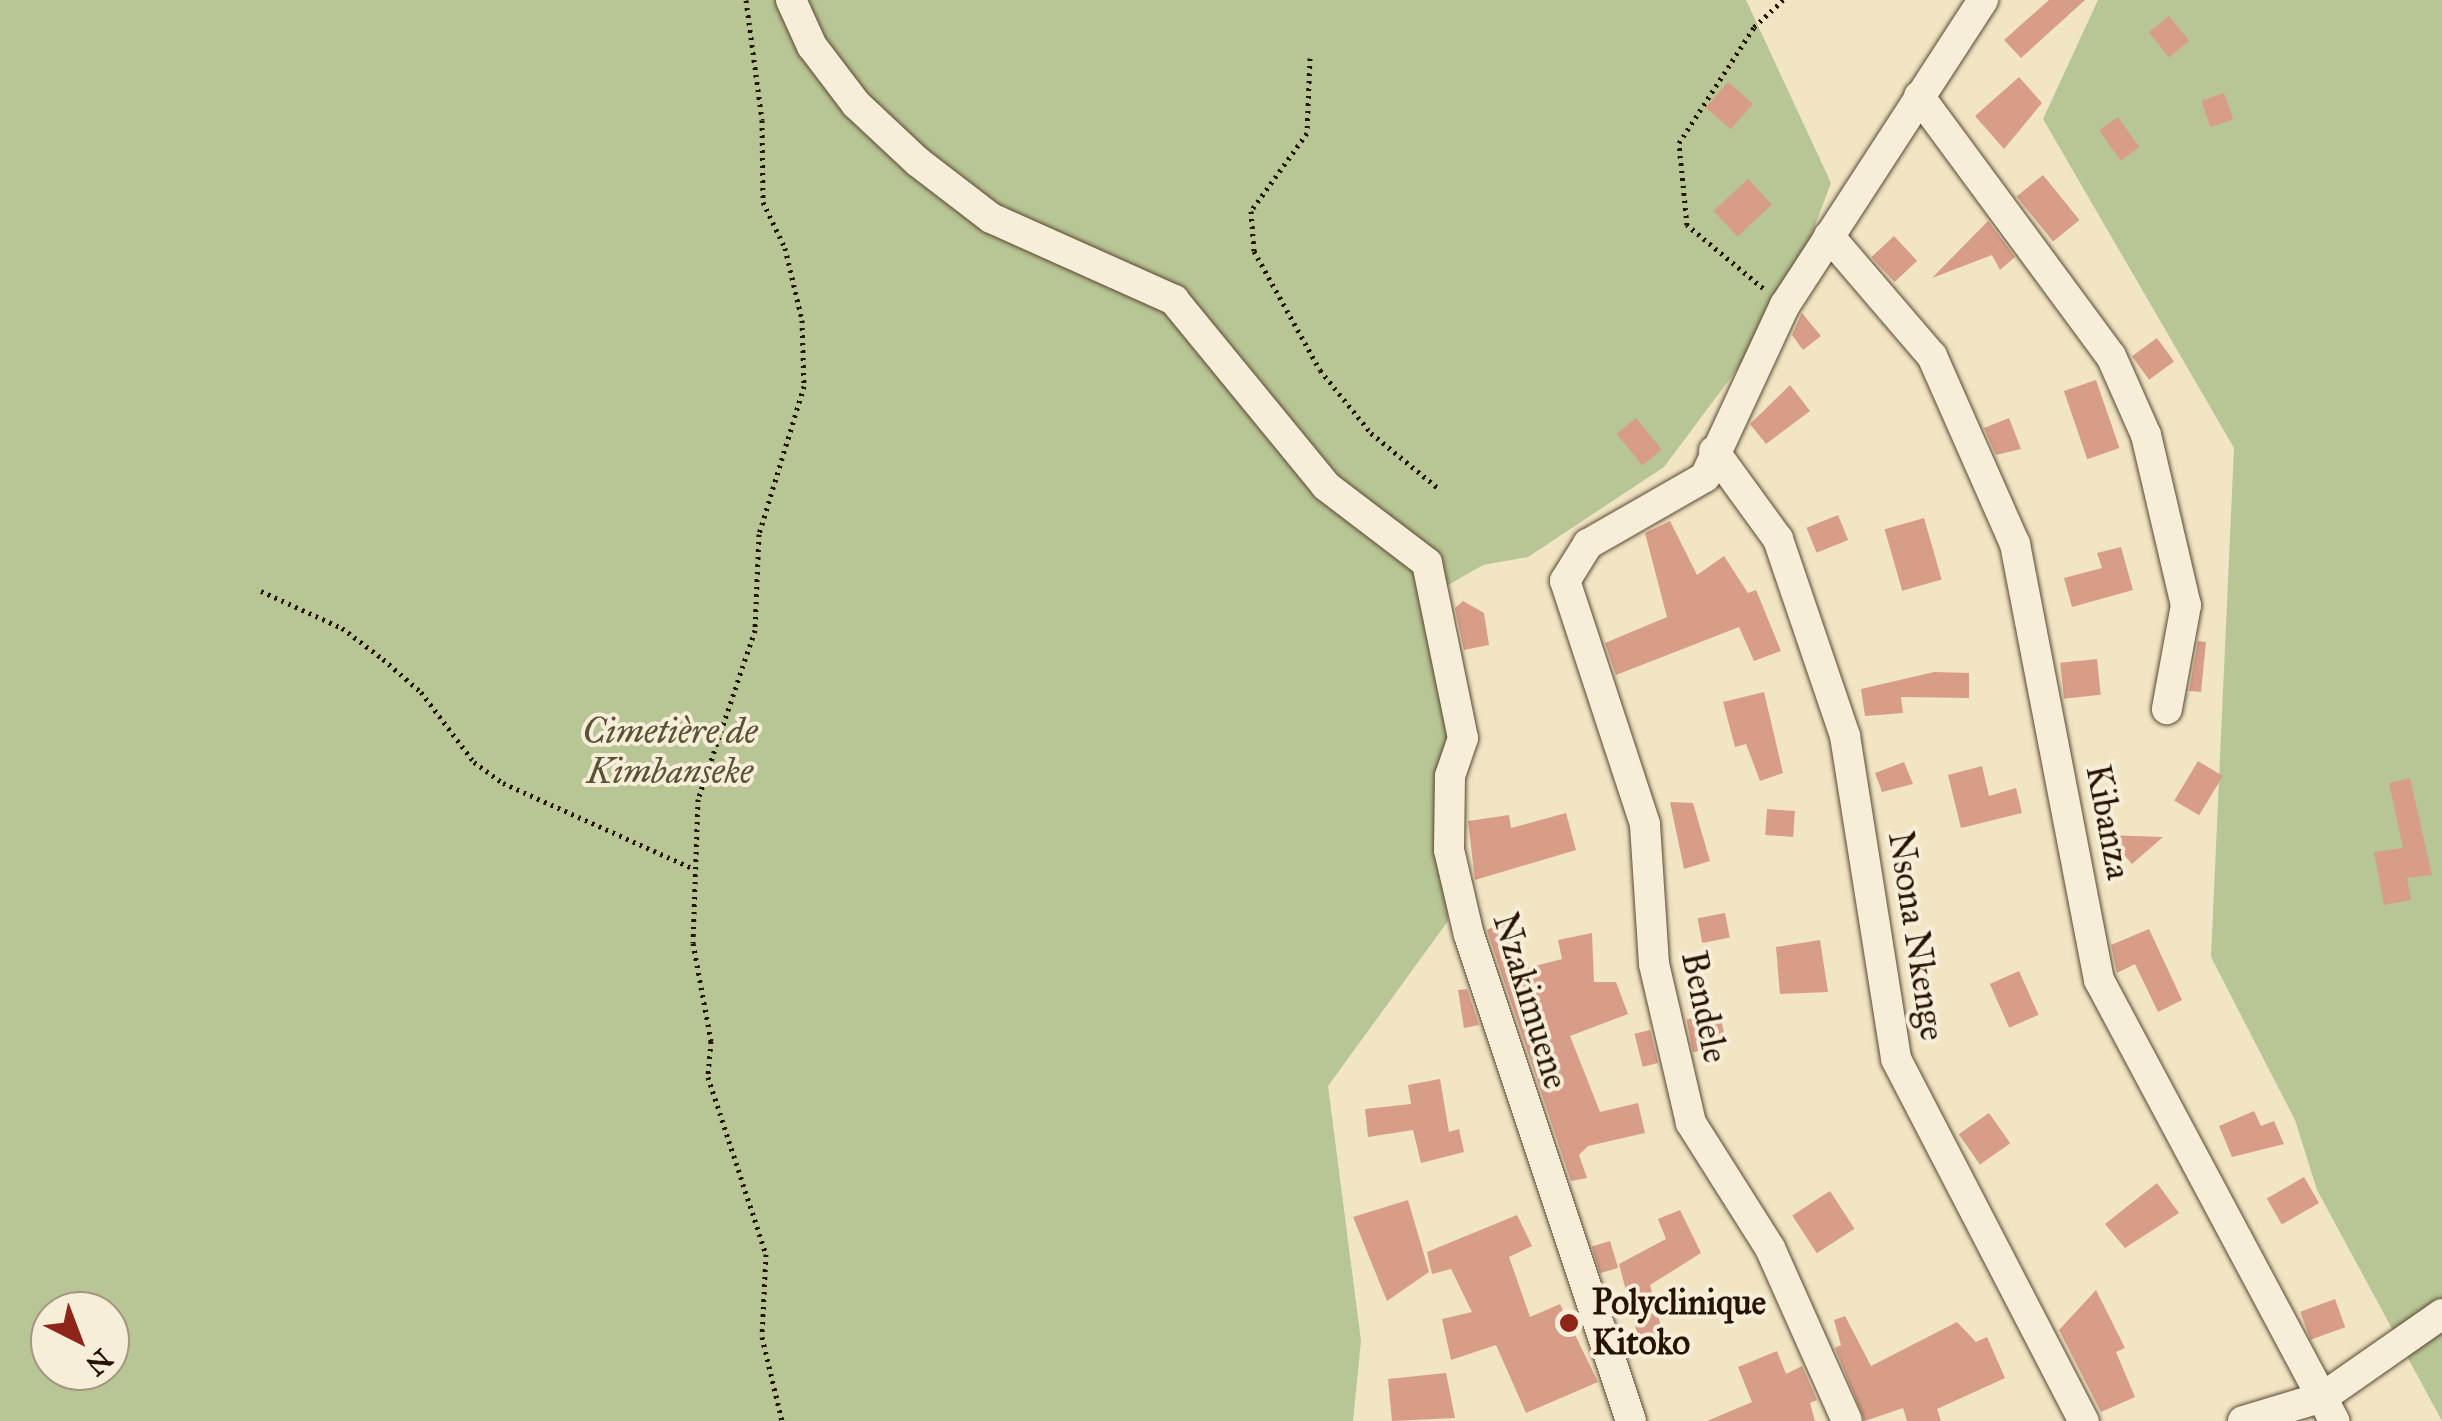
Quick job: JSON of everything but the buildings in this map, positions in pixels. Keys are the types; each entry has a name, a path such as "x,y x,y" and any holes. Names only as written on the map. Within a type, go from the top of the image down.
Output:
{"street":[{"name":"Nzakimuene","path":"792,0 812,46 856,104 918,162 991,218 1174,300 1326,486 1427,562 1463,738 1450,776 1449,850 1469,936 1631,1421"},
{"path":"1714,451 1785,306 1983,0"},
{"path":"1919,96 2111,356 2146,435 2186,605 2167,709"},
{"name":"Kibanza","path":"1829,236 1932,356 2015,544 2099,980 2329,1409"},
{"name":"Bendele","path":"1714,451 1692,490 1588,544 1565,582 1645,824 1654,964 1691,1123 1770,1248 1847,1421"},
{"name":"Nsona Nkenge","path":"1714,451 1778,538 1845,736 1896,1058 2084,1421"},
{"path":"2243,1421 2329,1409 2442,1314"}],"path":[{"path":"746,0 762,120 763,202 784,248 802,320 804,386 759,534 755,630 698,798 693,943 710,1041 708,1076 766,1254 762,1337 782,1421"},
{"path":"1783,0 1732,60 1680,143 1680,161 1687,225 1785,306"},
{"path":"1310,58 1307,133 1251,211 1254,251 1320,370 1371,434 1438,488"},
{"path":"261,591 342,628 383,659 422,692 474,762 503,783 694,869"}],"green space":[{"name":"Cimetière de Kimbanseke","path":"0,0 1746,0 1831,183 1785,305 1664,467 1528,557 1483,565 1436,592 1458,681 1444,826 1448,921 1328,1086 1361,1341 1353,1421 0,1421"},
{"path":"2098,0 2442,0 2442,1421 2317,1190 2295,1120 2211,957 2234,448 2043,119"}],"place":[{"name":"Polyclinique Kitoko","path":"1569,1323"}]}
